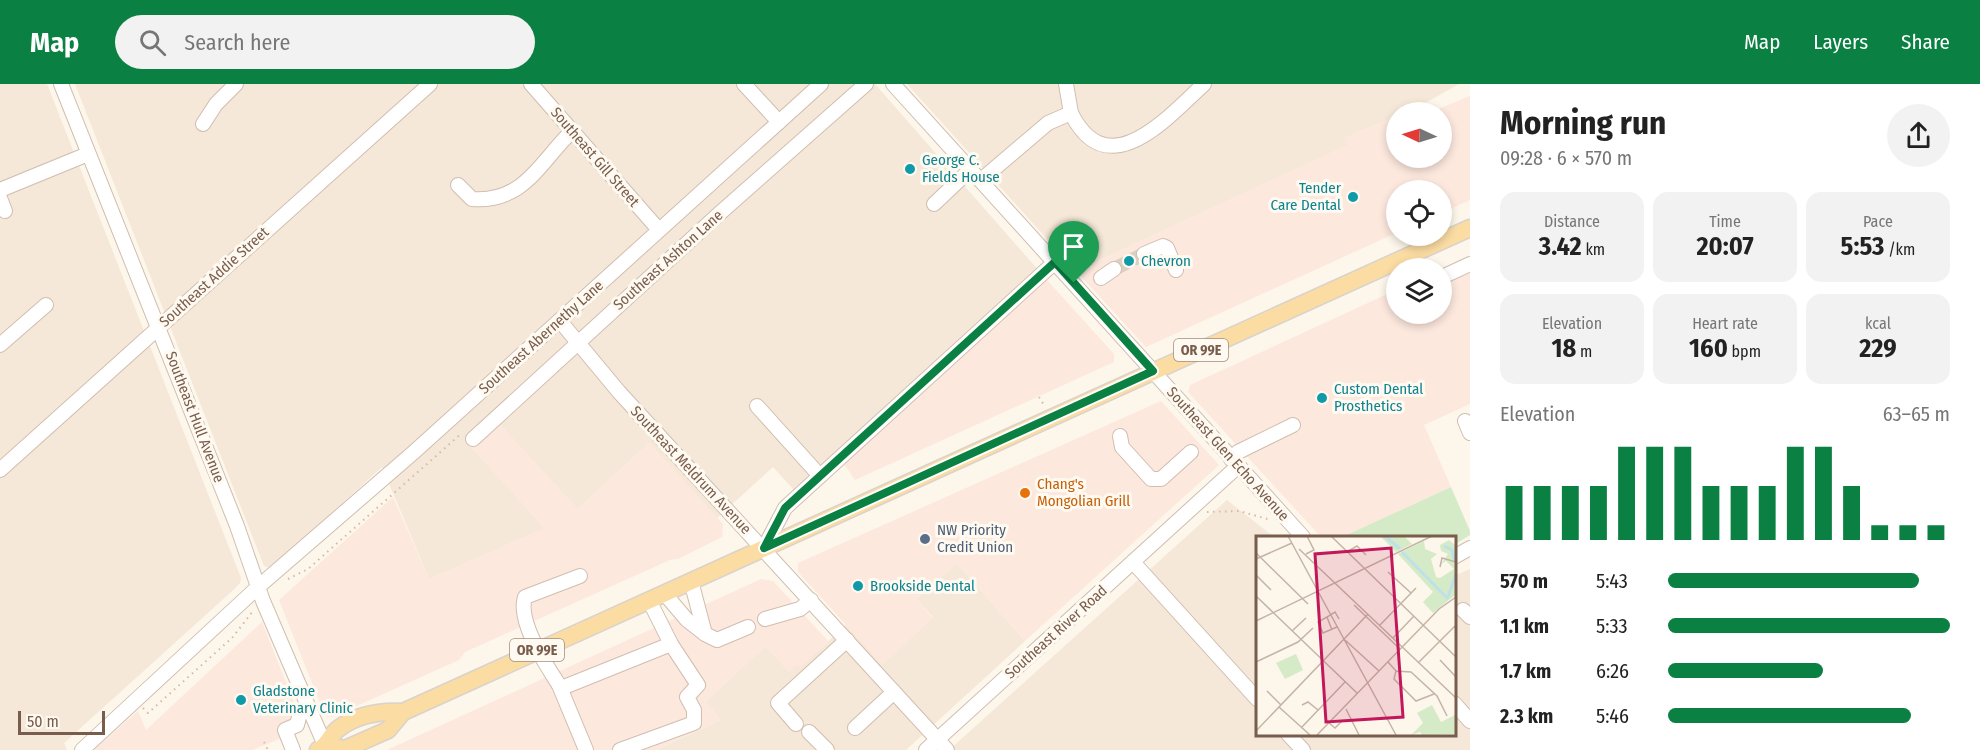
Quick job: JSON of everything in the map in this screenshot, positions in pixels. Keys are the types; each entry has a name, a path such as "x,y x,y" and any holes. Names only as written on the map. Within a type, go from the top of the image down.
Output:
{"main road":[{"name":"OR 99E","path":"324,749 345,749 388,730 403,712 1470,229"}],"street":[{"name":"Southeast Hull Avenue","path":"62,84 237,526 258,587 310,709 324,749"},
{"name":"Southeast Addie Street","path":"1,466 429,84"},
{"name":"Southeast Gill Street","path":"531,84 659,230"},
{"path":"744,84 779,122"},
{"name":"Southeast Abernethy Lane","path":"82,750 258,587 560,321 821,84"},
{"name":"Southeast Ashton Lane","path":"469,435 578,343 866,84"},
{"name":"Southeast Glen Echo Avenue","path":"893,84 1302,536"},
{"path":"1066,84 1071,113 1084,133 1093,139 1116,145 1128,144 1150,133 1204,84"},
{"path":"203,124 231,86"},
{"path":"934,204 1048,123 1071,113"},
{"path":"458,185 472,199 484,200 515,192 546,162 549,153 572,131"},
{"path":"0,190 88,154"},
{"path":"1144,254 1163,246 1167,248 1176,270"},
{"path":"764,548 785,508 1055,262"},
{"path":"1452,272 1470,264"},
{"path":"1101,278 1114,269"},
{"path":"0,345 46,305"},
{"name":"Southeast Meldrum Avenue","path":"560,321 942,745"},
{"path":"757,406 820,476"},
{"name":"Southeast River Road","path":"926,750 942,745 1186,514 1234,463 1238,452 1293,425"},
{"path":"1120,436 1122,447 1151,478 1161,478 1191,452"},
{"path":"1455,557 1470,548"},
{"path":"1133,562 1256,698"},
{"path":"580,576 525,597 522,605 537,651 559,684 586,750"},
{"path":"691,581 705,634"},
{"path":"664,593 687,620 717,640 748,627"},
{"path":"621,750 694,723 694,710 687,697 698,685 671,644 649,600"},
{"path":"765,619 800,609 811,600"},
{"path":"796,724 778,703 847,640"},
{"path":"559,684 564,687 671,644"},
{"path":"855,728 894,692"},
{"path":"1455,704 1470,721"},
{"path":"293,750 285,730 297,725 300,713 310,709"},
{"path":"809,732 827,750"},
{"path":"1289,735 1303,750"}],"path":[{"path":"285,580 308,569 423,465 469,435"},
{"path":"1186,514 1228,510 1288,522"},
{"path":"135,699 148,713 232,638 252,611"},
{"path":"264,742 268,750"}],"shaded area":[{"path":"0,84 47,84 241,578 240,583 231,592 64,743 67,750 0,750"},
{"path":"75,84 875,84 1047,280 804,501 773,467 717,518 649,443 578,509 471,447 545,528 429,579 382,467 271,568 264,566"},
{"path":"907,84 1459,84 1427,102 1386,102 1386,120 1345,138 1348,145 1076,271"},
{"path":"1470,96 1470,200 1452,208 1452,180 1386,180 1386,238 1146,347 1076,271 1347,145 1345,138 1386,120 1386,168 1452,168 1452,103"},
{"path":"1470,256 1470,404 1424,425 1451,487 1344,536 1320,536 1188,392 1190,385 1386,295 1386,324 1452,324 1452,264"},
{"path":"1047,280 1114,354 1114,362 855,480 844,464"},
{"path":"1161,401 1219,465 1025,641 957,563 916,599 933,618 882,665 798,572 798,563"},
{"path":"498,422 578,509 649,443 723,524 722,537 678,559 670,560 465,652 459,660 332,717 325,716 279,600 393,497 429,579 544,528 471,447"},
{"path":"1227,500 1273,536 1256,536 1256,735 1455,735 1455,576 1470,569 1470,750 949,750"},
{"path":"957,563 1025,641 906,750 656,750 721,720 705,702 765,646 800,667 846,625 882,664 933,617 916,599"},
{"path":"761,579 773,581 828,641 800,668 797,665 789,672 765,646 705,702 721,720 656,750 387,750"},
{"path":"262,622 303,725 302,730 252,750 94,750 138,711 146,730"}],"green space":[{"path":"1451,487 1470,531 1470,535 1455,544 1455,536 1344,536"}],"tunnel":[{"path":"1114,269 1144,254"}],"place":[{"name":"George C. Fields House","path":"910,169"},
{"name":"Tender Care Dental","path":"1353,197"},
{"name":"Chevron","path":"1129,261"},
{"name":"Custom Dental Prosthetics","path":"1322,398"},
{"name":"Chang's Mongolian Grill","path":"1025,493"},
{"name":"NW Priority Credit Union","path":"925,539"},
{"name":"Brookside Dental","path":"858,586"},
{"name":"Gladstone Veterinary Clinic","path":"241,700"}],"route":[{"path":"1055,262 1074,283 1153,371 764,548 785,508 1055,262"}]}
